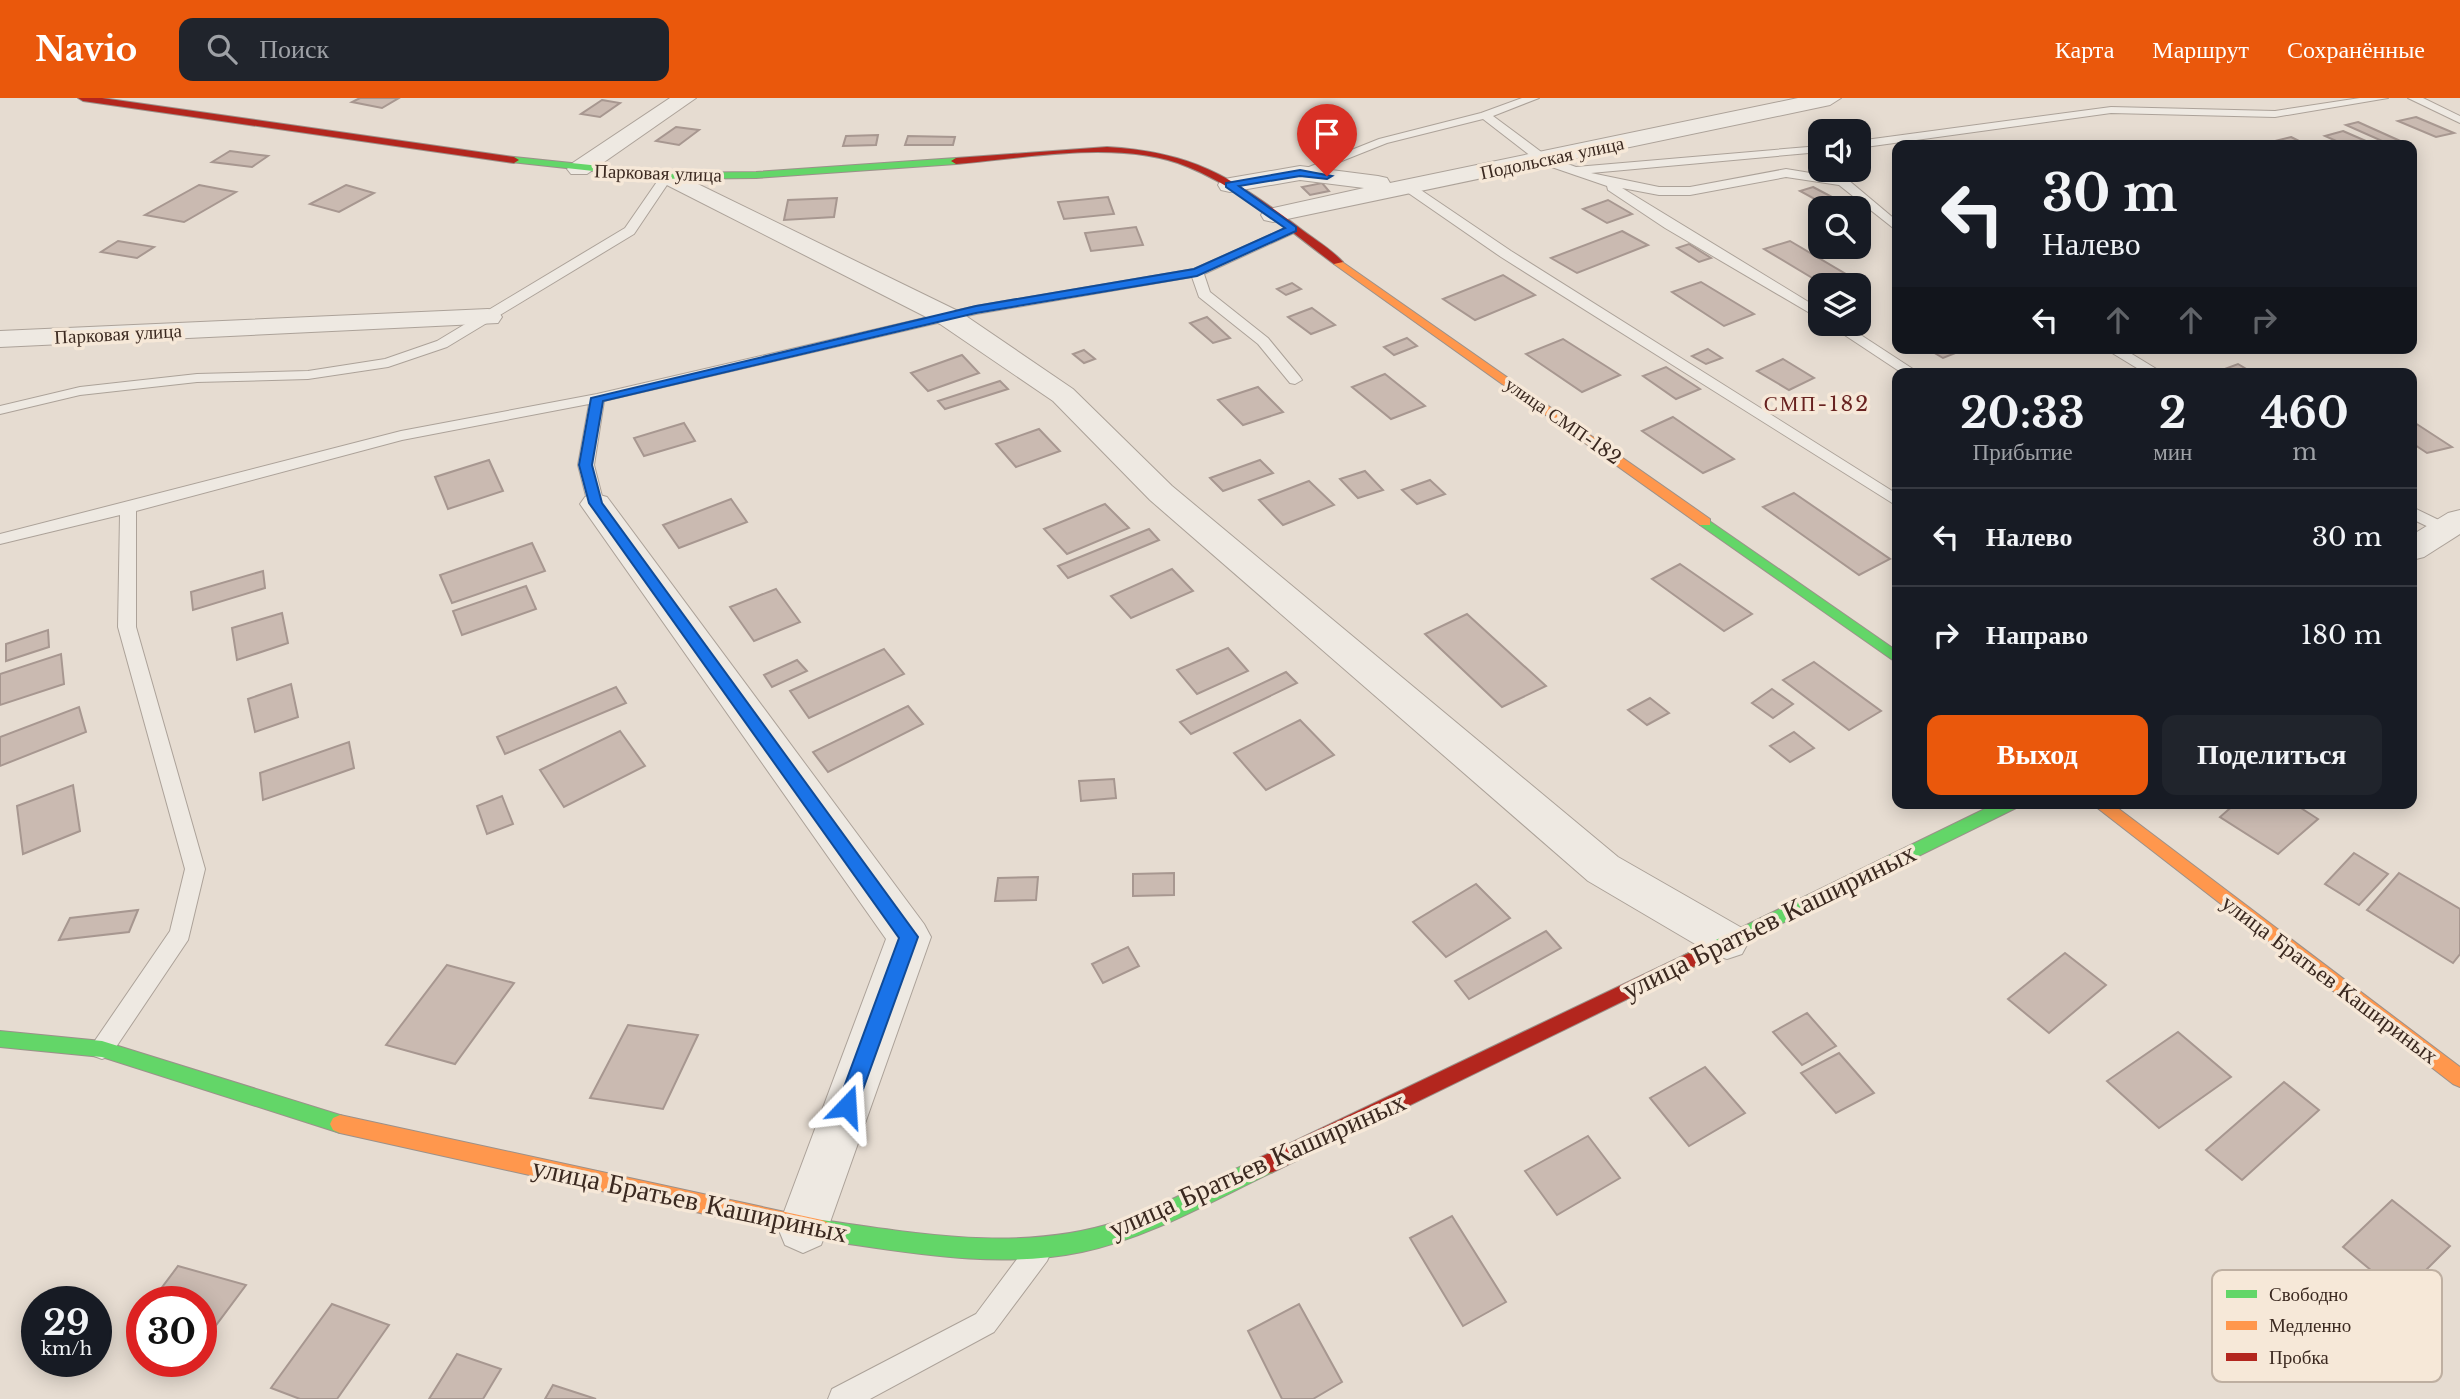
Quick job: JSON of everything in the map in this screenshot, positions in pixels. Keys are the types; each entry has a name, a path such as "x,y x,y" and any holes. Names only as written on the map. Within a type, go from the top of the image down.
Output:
{"street":[{"name":"Парковая улица","path":"83,98 579,169 667,176 770,174 1101,152 1149,153 1189,163 1230,185"},
{"path":"579,169 685,98"},
{"name":"Подольская улица","path":"1282,222 1408,187 1830,98"},
{"path":"1230,185 1300,173 1408,187"},
{"path":"667,176 950,318 1063,395 1161,493 1446,739 1603,869 1727,941"},
{"name":"улица СМП-182","path":"1230,185 1892,654"},
{"name":"Парковая улица","path":"0,339 488,317"},
{"path":"596,503 909,937 803,1228"},
{"path":"2417,546 2451,524"},
{"name":"улица Братьев Кашириных","path":"0,1039 102,1049 355,1129 803,1228 965,1250 1041,1248 1118,1232 1348,1128 2000,809"},
{"name":"улица Братьев Кашириных","path":"2107,809 2460,1078"}],"lane":[{"path":"1300,173 1383,141 1485,115 1534,98"},
{"path":"1894,140 2110,110 2275,114 2382,98"},
{"path":"2414,98 2460,120"},
{"path":"1485,115 1544,160 1606,182 1659,191 1690,191 1786,173 1843,182 1892,223"},
{"path":"1871,143 1892,140"},
{"path":"1574,171 1808,150"},
{"path":"0,410 79,391 197,379 307,375 388,363 442,344 630,231 667,176"},
{"path":"1606,182 1669,225 1808,308"},
{"path":"1408,187 1506,254 1892,498"},
{"path":"0,538 128,508 401,436 597,398 976,310 1197,272 1282,222"},
{"path":"1197,272 1205,294 1264,341 1295,380"},
{"path":"1854,336 1904,368"},
{"path":"2122,354 2147,368"},
{"path":"596,503 586,465 597,398"},
{"path":"102,1049 180,934 195,869 127,627 128,508"},
{"path":"2417,514 2451,524"},
{"path":"842,1399 985,1323 1041,1248"}],"building":[{"path":"360,98 399,98 382,108 352,102"},
{"path":"602,100 620,103 600,117 581,114"},
{"path":"2416,117 2454,133 2436,137 2398,121"},
{"path":"2358,122 2398,140 2380,140 2346,125"},
{"path":"676,127 699,130 679,145 656,141"},
{"path":"2343,131 2364,140 2334,140 2325,136"},
{"path":"878,135 876,145 843,146 846,136"},
{"path":"908,136 955,137 953,145 905,145"},
{"path":"230,151 268,156 252,167 212,162"},
{"path":"1322,183 1329,191 1310,195 1302,187"},
{"path":"199,185 236,192 184,222 145,215"},
{"path":"346,185 374,193 339,212 310,204"},
{"path":"1813,187 1830,196 1809,196 1800,191"},
{"path":"1108,197 1114,214 1064,219 1058,202"},
{"path":"837,198 834,217 784,220 788,200"},
{"path":"1608,200 1632,214 1607,223 1583,209"},
{"path":"1136,227 1143,245 1091,251 1085,233"},
{"path":"1622,231 1648,245 1577,273 1551,258"},
{"path":"118,241 154,247 137,258 101,252"},
{"path":"1790,241 1808,252 1808,259 1820,259 1844,273 1808,273 1808,275 1764,249"},
{"path":"1689,244 1711,258 1699,262 1677,248"},
{"path":"1503,275 1535,295 1475,320 1443,299"},
{"path":"1701,282 1754,314 1724,326 1672,292"},
{"path":"1292,283 1301,289 1286,295 1277,289"},
{"path":"1312,308 1335,325 1311,334 1288,317"},
{"path":"1207,317 1230,338 1213,343 1190,323"},
{"path":"1407,338 1417,346 1394,355 1384,347"},
{"path":"1563,339 1620,375 1582,392 1526,354"},
{"path":"1708,349 1722,358 1706,364 1692,356"},
{"path":"1084,350 1095,359 1084,363 1073,354"},
{"path":"1936,354 1953,354 1943,358"},
{"path":"962,355 979,373 928,391 911,373"},
{"path":"1783,359 1814,378 1789,390 1757,371"},
{"path":"2238,364 2245,368 2227,368"},
{"path":"1666,367 1700,389 1676,399 1643,376"},
{"path":"1385,374 1425,406 1391,419 1352,387"},
{"path":"1000,381 1008,389 945,409 938,401"},
{"path":"1258,387 1283,412 1243,425 1218,400"},
{"path":"1673,417 1734,459 1703,473 1642,431"},
{"path":"684,423 695,441 644,456 634,438"},
{"path":"2417,424 2452,447 2427,453 2417,446"},
{"path":"1039,429 1060,451 1016,467 996,444"},
{"path":"489,460 503,491 448,509 435,477"},
{"path":"1260,460 1273,473 1223,491 1210,478"},
{"path":"1365,471 1383,490 1358,498 1340,479"},
{"path":"1430,480 1445,494 1417,504 1402,490"},
{"path":"1309,481 1334,505 1283,525 1259,500"},
{"path":"1794,493 1890,559 1859,575 1763,507"},
{"path":"731,499 747,522 679,548 663,525"},
{"path":"1105,504 1129,528 1067,554 1044,529"},
{"path":"1149,529 1159,540 1068,578 1058,566"},
{"path":"532,543 545,571 452,603 440,575"},
{"path":"1680,564 1752,614 1724,631 1652,579"},
{"path":"1172,569 1193,591 1131,618 1111,596"},
{"path":"263,571 265,588 193,610 191,592"},
{"path":"526,586 536,609 462,635 453,611"},
{"path":"776,589 800,622 754,641 730,607"},
{"path":"282,613 288,643 237,660 232,628"},
{"path":"1467,614 1546,686 1502,707 1425,634"},
{"path":"48,630 49,647 6,661 6,644"},
{"path":"1228,648 1248,671 1197,694 1177,670"},
{"path":"884,649 904,674 809,718 790,691"},
{"path":"61,654 64,684 0,705 0,674"},
{"path":"797,660 807,671 772,687 764,675"},
{"path":"1814,662 1881,711 1849,730 1783,680"},
{"path":"1286,672 1297,683 1191,734 1180,722"},
{"path":"291,684 298,717 255,732 248,699"},
{"path":"616,687 626,703 505,754 497,737"},
{"path":"1772,689 1793,704 1773,718 1752,703"},
{"path":"1650,698 1669,713 1647,725 1628,710"},
{"path":"908,706 923,724 828,772 813,752"},
{"path":"79,707 86,732 0,766 0,737"},
{"path":"1300,720 1334,755 1266,790 1234,753"},
{"path":"620,731 645,766 564,807 540,770"},
{"path":"1794,732 1814,748 1790,762 1770,746"},
{"path":"349,742 354,768 263,800 260,773"},
{"path":"1114,779 1116,798 1081,801 1079,781"},
{"path":"73,785 80,831 23,854 17,806"},
{"path":"502,796 513,824 487,834 477,806"},
{"path":"2229,809 2302,809 2318,819 2278,854 2220,817"},
{"path":"2354,853 2388,874 2359,905 2325,884"},
{"path":"1174,873 1174,895 1133,896 1133,874"},
{"path":"2399,873 2460,909 2460,954 2453,963 2367,910"},
{"path":"1038,877 1036,900 995,901 998,878"},
{"path":"1476,884 1510,918 1446,957 1413,922"},
{"path":"138,910 129,932 59,940 70,918"},
{"path":"1546,931 1561,948 1469,999 1455,981"},
{"path":"1128,947 1139,966 1103,983 1092,964"},
{"path":"2065,953 2106,985 2049,1033 2008,999"},
{"path":"447,965 514,983 455,1064 386,1045"},
{"path":"1807,1013 1836,1046 1802,1065 1773,1032"},
{"path":"628,1025 698,1035 663,1109 590,1098"},
{"path":"2178,1032 2231,1077 2159,1128 2107,1081"},
{"path":"1839,1053 1874,1093 1836,1113 1801,1073"},
{"path":"1705,1067 1745,1113 1689,1146 1650,1098"},
{"path":"2284,1082 2319,1110 2242,1180 2206,1150"},
{"path":"1588,1136 1620,1178 1557,1215 1525,1171"},
{"path":"2392,1200 2450,1246 2426,1270 2371,1270 2343,1247"},
{"path":"1452,1216 1506,1302 1463,1326 1410,1238"},
{"path":"178,1266 246,1285 217,1324 217,1286 163,1286"},
{"path":"332,1304 389,1325 337,1399 300,1399 271,1388"},
{"path":"1299,1304 1342,1382 1313,1399 1282,1399 1248,1331"},
{"path":"457,1354 501,1369 483,1399 429,1399"},
{"path":"553,1385 596,1399 545,1399"}],"traffic: fast":[{"path":"514,160 667,176 756,175 956,161"},
{"path":"1705,522 1892,654"},
{"path":"1689,961 2000,809"},
{"path":"0,1039 102,1049 340,1124"},
{"path":"822,1230 971,1248 1009,1249 1083,1242 1138,1224 1266,1165"}],"traffic: slow":[{"path":"1338,262 1705,522"},
{"path":"2107,809 2460,1078"},
{"path":"340,1124 822,1230"}],"traffic: jam":[{"path":"83,98 514,160"},
{"path":"956,161 1107,150 1166,156 1191,164 1230,184 1338,262"},
{"path":"1266,1165 1689,961"}],"district":[{"name":"СМП-182","path":"1817,404"}],"route":[{"path":"847,1106 909,937 596,503 586,465 597,398 976,310 1197,272 1292,229 1230,185 1300,173 1327,176"}]}
